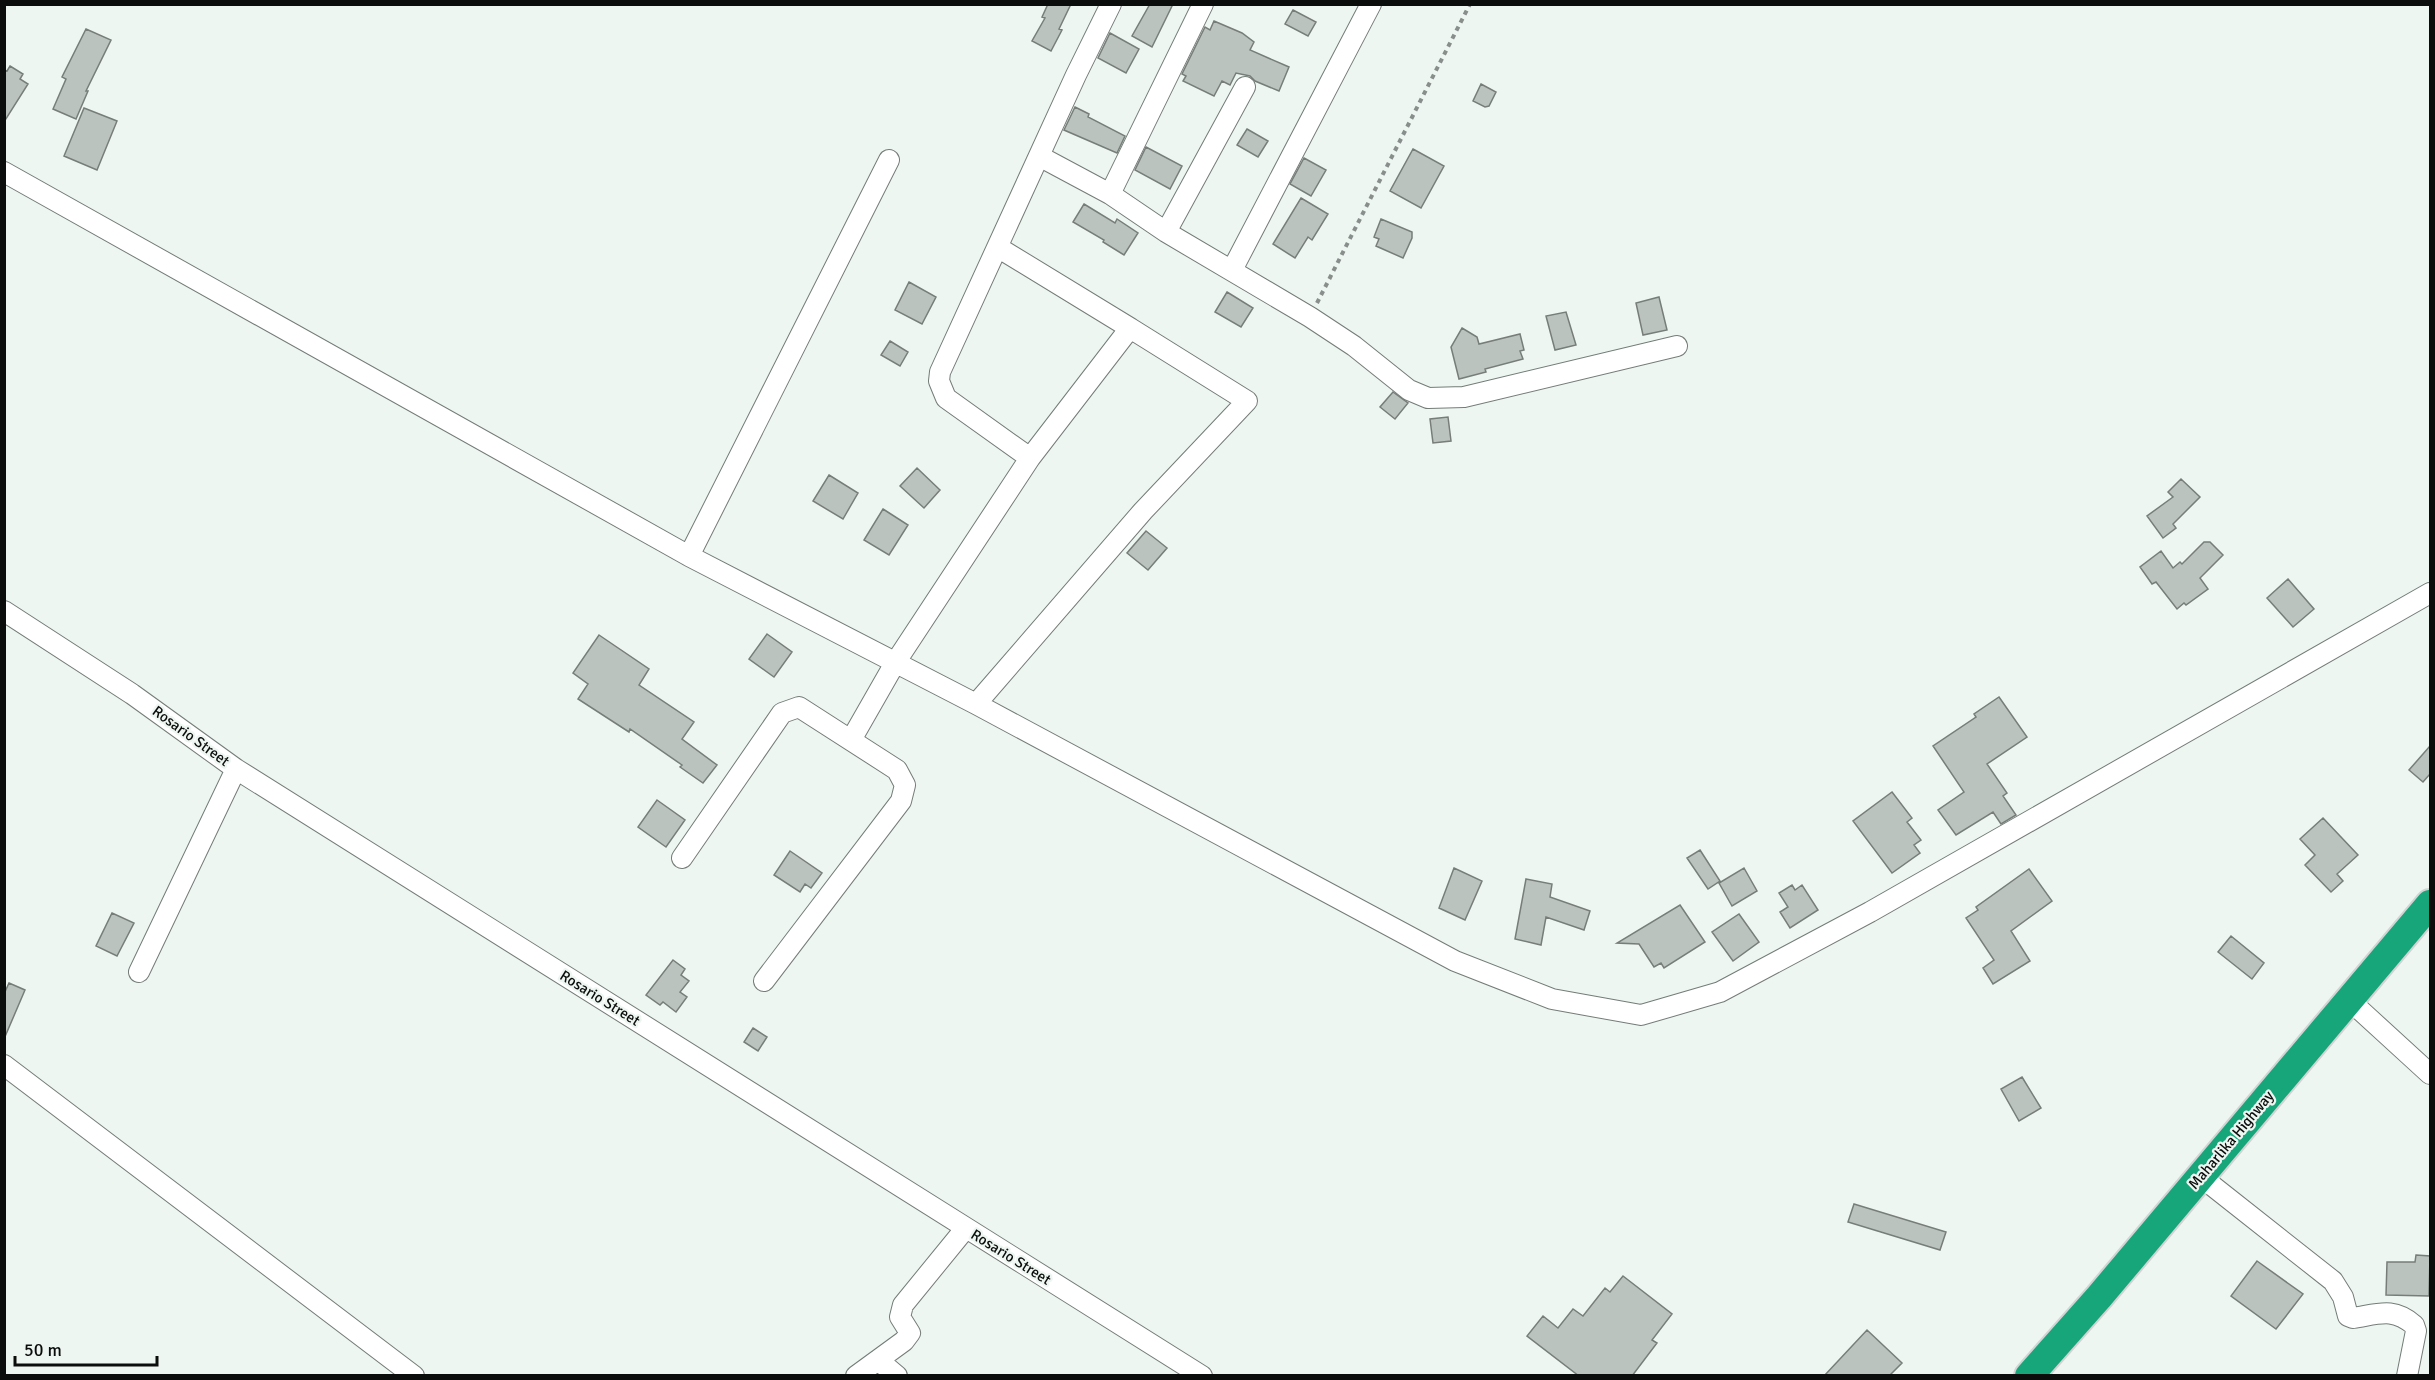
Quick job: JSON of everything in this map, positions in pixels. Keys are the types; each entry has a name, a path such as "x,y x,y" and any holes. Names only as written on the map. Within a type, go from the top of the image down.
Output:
{"highway":[{"name":"Maharlika Highway","path":"2029,1376 2430,904"}],"street":[{"path":"1030,458 946,398 939,381 940,372 1111,4"},
{"path":"1110,194 1203,4"},
{"path":"1232,270 1371,4"},
{"path":"1166,232 1245,87"},
{"path":"1039,156 1110,194 1166,232 1310,317 1354,346 1409,390 1428,398 1481,393 1677,346"},
{"path":"689,556 889,160"},
{"path":"4,172 689,556 976,704 1455,961 1552,999 1641,1015 1720,992 1870,912 2430,593"},
{"path":"976,704 1143,511 1247,400 999,248"},
{"path":"851,740 895,663 1030,458 1130,328"},
{"name":"Rosario Street","path":"4,611 132,694 236,769 1202,1376"},
{"path":"682,858 782,712 799,707 897,770 905,785 901,801 764,981"},
{"path":"139,972 236,769"},
{"path":"2348,999 2430,1074"},
{"path":"6,1066 414,1376"},
{"path":"2200,1176 2333,1281 2343,1297 2348,1316 2353,1318 2389,1312 2398,1314 2414,1325 2416,1331 2408,1376"},
{"path":"856,1376 904,1341 910,1333 900,1317 903,1305 965,1229"},
{"path":"878,1360 897,1376"}],"path":[{"path":"1310,317 1470,4"}],"building":[{"path":"1048,4 1071,4 1059,29 1062,30 1051,51 1032,41 1045,18 1042,17"},
{"path":"1150,4 1173,4 1152,47 1132,36"},
{"path":"1293,10 1316,22 1308,36 1285,24"},
{"path":"1214,21 1242,33 1254,42 1250,50 1289,67 1279,91 1255,81 1250,76 1236,73 1230,85 1222,81 1214,96 1183,81 1186,76 1182,74 1205,27 1210,30"},
{"path":"86,29 111,40 86,91 88,91 76,119 53,109 66,79 62,77"},
{"path":"1110,33 1139,49 1126,73 1098,58"},
{"path":"10,66 23,74 20,79 28,84 4,122 4,70 7,71"},
{"path":"1481,84 1496,92 1489,106 1485,107 1473,101"},
{"path":"1075,107 1089,114 1088,117 1125,136 1117,153 1064,130"},
{"path":"84,108 117,121 97,170 64,156"},
{"path":"1247,129 1268,141 1258,157 1237,145"},
{"path":"1146,147 1182,166 1170,189 1135,170"},
{"path":"1413,149 1444,166 1421,208 1390,191"},
{"path":"1304,158 1326,170 1311,196 1290,184"},
{"path":"1301,198 1328,214 1312,240 1308,237 1295,258 1273,244"},
{"path":"1084,204 1115,223 1117,219 1138,233 1124,255 1073,222"},
{"path":"1381,219 1412,232 1412,238 1403,258 1376,246 1379,239 1374,237"},
{"path":"909,282 936,297 922,324 895,310"},
{"path":"1227,292 1253,308 1241,327 1215,312"},
{"path":"1659,297 1667,330 1643,335 1636,303"},
{"path":"1566,312 1576,345 1555,350 1546,316"},
{"path":"1462,328 1477,337 1479,344 1520,334 1524,350 1520,351 1523,359 1459,379 1451,347"},
{"path":"890,341 908,352 900,366 881,355"},
{"path":"1393,392 1408,403 1395,419 1380,407"},
{"path":"1448,417 1451,441 1433,443 1430,419"},
{"path":"917,468 940,490 924,508 900,486"},
{"path":"829,475 858,493 843,519 813,501"},
{"path":"2181,479 2200,497 2173,524 2176,528 2163,538 2147,516 2173,497 2168,492"},
{"path":"883,509 908,525 889,555 864,540"},
{"path":"1146,531 1167,548 1148,570 1127,553"},
{"path":"2204,542 2210,542 2223,555 2200,578 2208,589 2177,609 2156,582 2152,584 2140,567 2161,551 2173,568 2180,562 2182,564"},
{"path":"2288,579 2314,609 2293,627 2267,598"},
{"path":"767,634 792,652 774,677 749,659"},
{"path":"599,635 649,669 639,685 694,722 682,739 717,765 703,783 680,767 682,765 630,729 629,732 578,699 588,684 573,673"},
{"path":"1999,697 2027,737 1987,764 2007,793 2003,796 2016,815 2001,824 1993,812 1956,835 1938,810 1964,792 1933,746 1976,717 1974,714"},
{"path":"2430,746 2430,774 2423,782 2409,770"},
{"path":"1892,792 1912,818 1907,822 1921,840 1914,845 1920,853 1892,873 1853,821"},
{"path":"657,800 685,820 666,847 638,827"},
{"path":"2323,818 2358,855 2337,874 2343,881 2331,892 2305,865 2315,855 2300,839"},
{"path":"1700,850 1720,881 1708,889 1687,858"},
{"path":"790,851 822,873 811,888 805,884 800,892 774,875"},
{"path":"1454,868 1482,881 1465,920 1439,908"},
{"path":"1744,868 1757,891 1732,906 1719,883"},
{"path":"2029,869 2052,901 2011,931 2030,961 1993,984 1983,968 1994,960 1966,918 1978,910 1976,907"},
{"path":"1526,879 1552,884 1550,897 1590,911 1584,930 1546,917 1541,945 1515,939"},
{"path":"1792,885 1795,890 1802,885 1818,910 1790,928 1780,912 1788,907 1779,893"},
{"path":"1680,905 1705,942 1664,968 1661,963 1654,967 1639,944 1617,943"},
{"path":"112,913 134,923 117,956 96,946"},
{"path":"1739,914 1759,942 1733,961 1712,932"},
{"path":"2231,936 2264,963 2252,979 2218,952"},
{"path":"673,960 685,969 681,975 689,981 680,992 687,997 676,1012 663,1002 660,1005 646,995"},
{"path":"9,983 25,990 4,1039 4,994"},
{"path":"753,1028 767,1037 758,1051 744,1042"},
{"path":"2022,1077 2041,1108 2019,1121 2001,1089"},
{"path":"1854,1204 1946,1232 1940,1250 1848,1222"},
{"path":"2416,1255 2430,1256 2429,1296 2386,1295 2387,1262 2415,1262"},
{"path":"2257,1261 2303,1294 2276,1329 2231,1296"},
{"path":"1623,1276 1672,1314 1652,1340 1657,1343 1632,1376 1579,1376 1527,1336 1543,1316 1558,1328 1573,1309 1583,1316 1605,1288 1610,1292"},
{"path":"1867,1330 1902,1363 1889,1376 1824,1376"}]}
